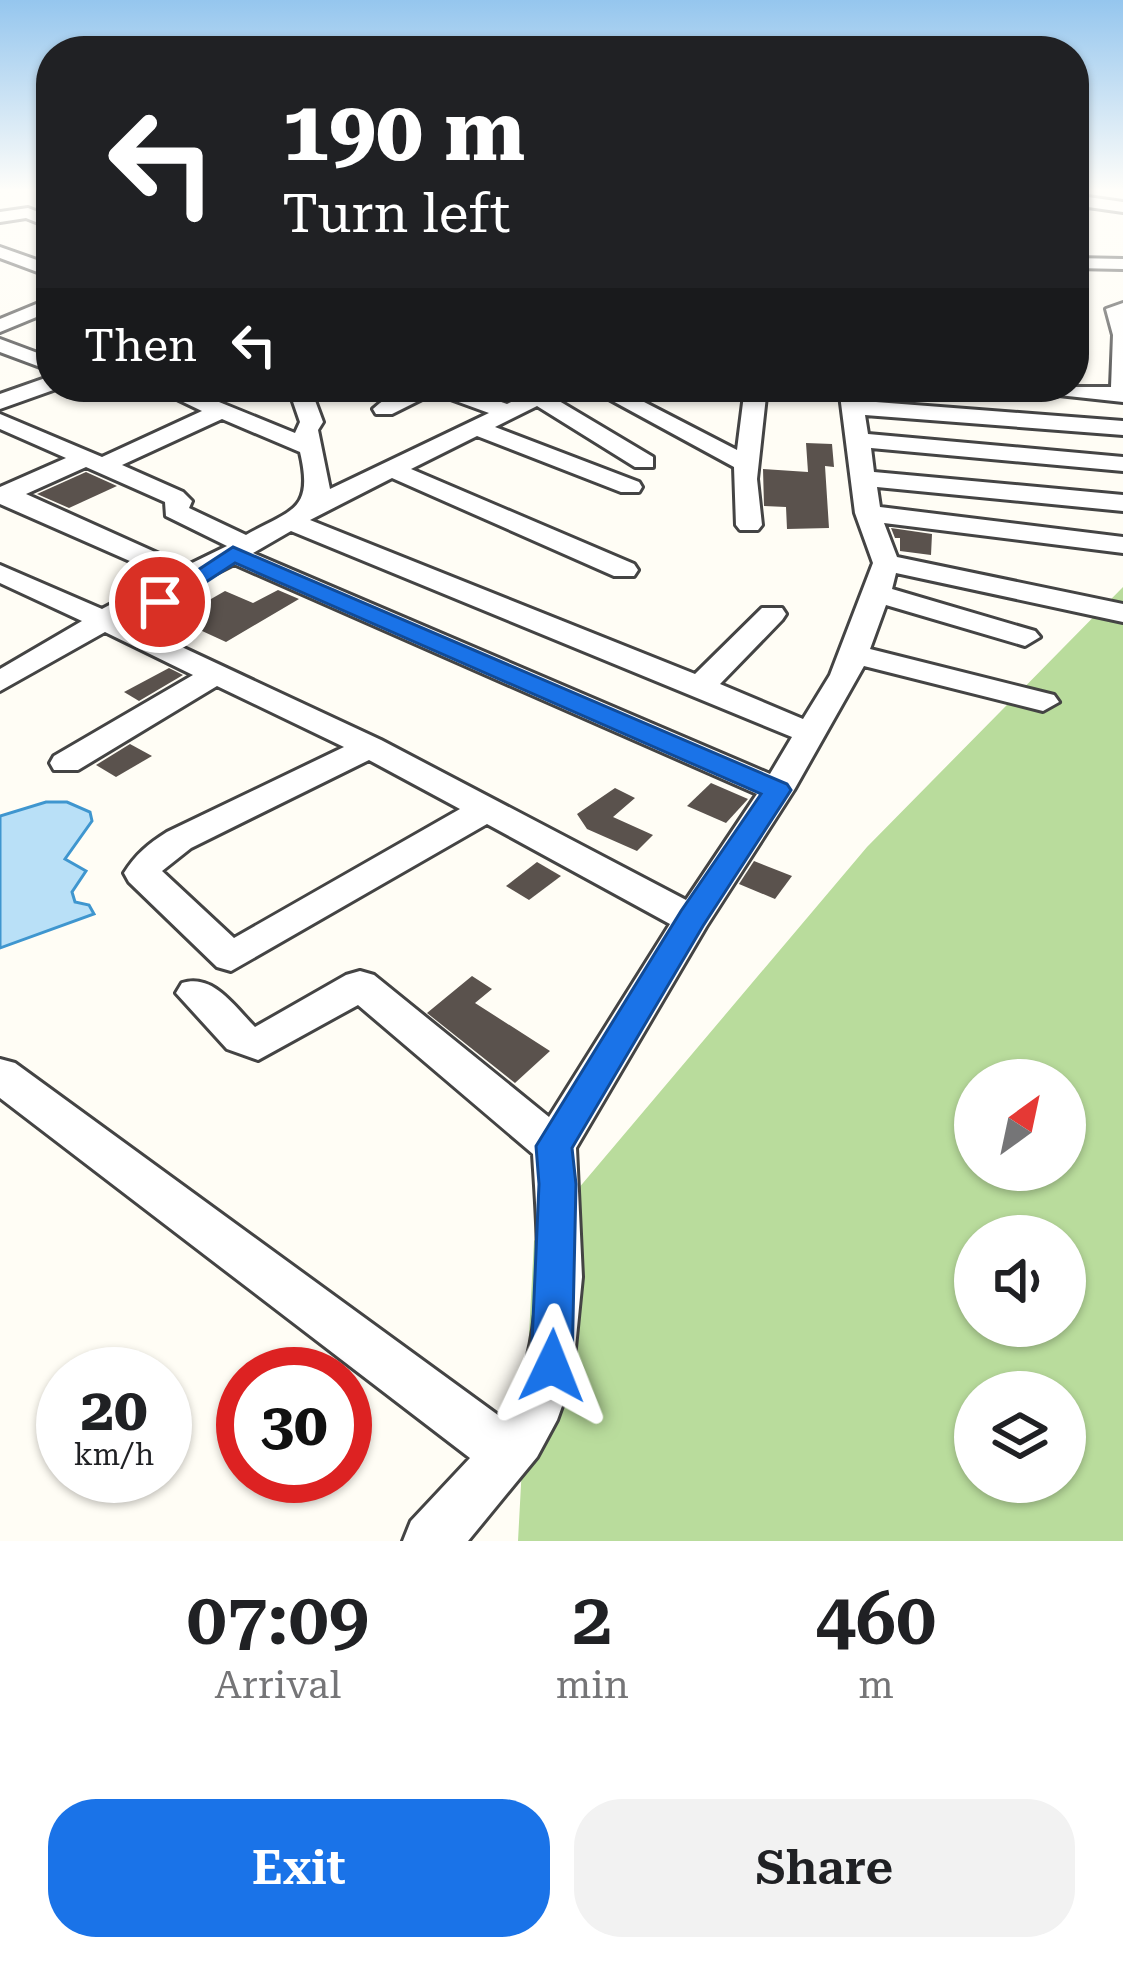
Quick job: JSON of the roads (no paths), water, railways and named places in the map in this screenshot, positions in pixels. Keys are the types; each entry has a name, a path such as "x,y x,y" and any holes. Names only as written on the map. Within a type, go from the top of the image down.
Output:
{"street":[{"path":"1089,265 1122,270"},
{"path":"1089,391 1122,395 1123,335 1116,309 1123,309"},
{"path":"0,326 36,310"},
{"path":"0,345 36,359"},
{"path":"0,401 36,388"},
{"path":"195,402 308,439"},
{"path":"288,402 296,425 308,439 320,484 301,515"},
{"path":"304,402 312,422 308,439"},
{"path":"384,409 400,402"},
{"path":"481,402 506,410"},
{"path":"0,682 190,585 301,515 525,402"},
{"path":"562,402 644,462"},
{"path":"627,402 748,465"},
{"path":"749,525 748,465 754,402"},
{"path":"431,1541 537,1407 552,1366 558,1184 554,1146 811,733 853,654 876,593 886,563 868,513 853,402"},
{"path":"896,402 1123,428"},
{"path":"2,495 217,412"},
{"path":"0,421 174,497 179,501 175,512 237,552 777,790"},
{"path":"474,427 630,487"},
{"path":"860,440 1123,464"},
{"path":"394,470 624,570"},
{"path":"864,478 1123,503"},
{"path":"2,495 184,575"},
{"path":"868,513 1123,545"},
{"path":"301,515 811,733"},
{"path":"0,700 184,575 237,552"},
{"path":"886,563 1123,613"},
{"path":"0,574 370,747 692,919"},
{"path":"876,593 1025,637"},
{"path":"700,687 772,614"},
{"path":"853,654 1043,702"},
{"path":"66,764 216,674"},
{"path":"370,747 179,839 155,856 142,873 231,957 485,810"},
{"path":"196,993 241,1037 258,1044 360,985 554,1146"},
{"path":"0,1076 505,1452"}],"water":[{"path":"46,802 67,802 90,812 92,821 65,859 86,871 72,892 75,902 89,905 94,914 0,948 0,816"}]}
